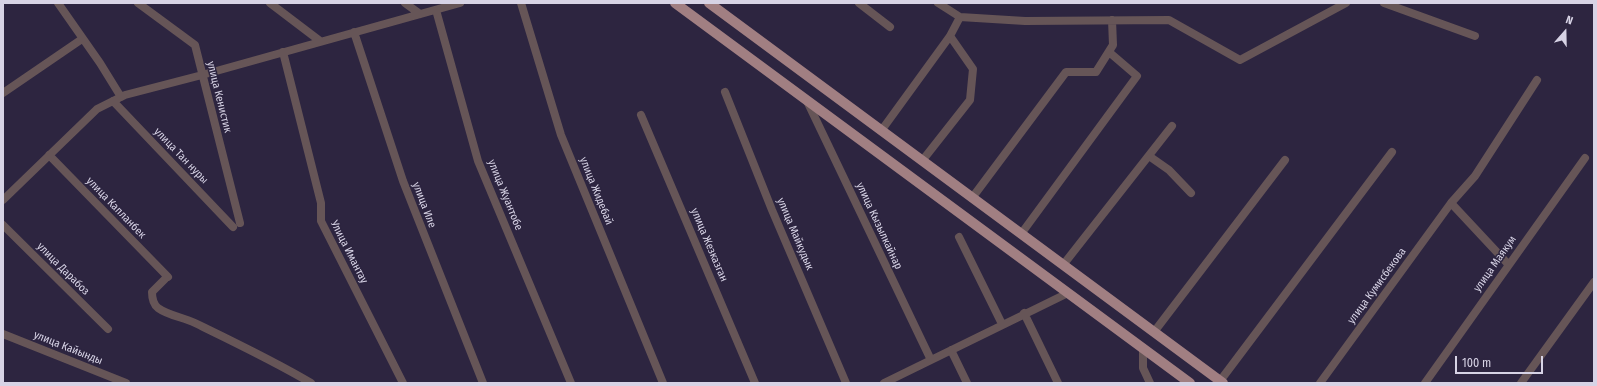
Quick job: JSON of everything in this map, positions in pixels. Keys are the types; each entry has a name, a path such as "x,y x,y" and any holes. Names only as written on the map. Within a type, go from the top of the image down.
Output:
{"main road":[{"path":"675,3 1190,383"},
{"path":"709,3 1221,382"}],"street":[{"path":"58,3 100,63 121,97"},
{"name":"улица Кенистик","path":"138,3 195,45 236,225"},
{"path":"270,3 280,6 320,41"},
{"path":"405,3 420,14"},
{"path":"3,200 97,109 121,97 460,3"},
{"name":"улица Жидебай","path":"521,3 561,136 662,383"},
{"path":"859,3 890,27"},
{"path":"938,3 960,17 1025,21 1169,20 1240,60 1346,3"},
{"path":"1384,3 1475,36"},
{"name":"улица Жуантобе","path":"436,10 478,161 571,383"},
{"path":"881,131 950,36 960,17"},
{"path":"972,198 1066,72 1096,72 1113,45 1112,20"},
{"name":"улица Иле","path":"354,32 403,181 483,383"},
{"path":"922,161 970,100 973,69 950,36"},
{"path":"3,93 82,39"},
{"name":"Улица Имантау","path":"283,52 321,203 321,221 403,383"},
{"path":"1021,234 1137,76 1109,52"},
{"name":"улица Кумисбекова","path":"1320,383 1451,203 1475,176 1537,80"},
{"name":"улица Майкудык","path":"725,92 772,210 846,383"},
{"name":"улица Тан нуры","path":"113,101 236,225"},
{"name":"улица Кызылкайнар","path":"808,101 931,360"},
{"name":"улица Жезказган","path":"641,115 755,383"},
{"path":"1063,265 1172,126"},
{"path":"1221,382 1392,152"},
{"name":"улица Капланбек","path":"49,155 166,278 152,292 152,300 156,307 173,316 192,322 272,360 311,383"},
{"path":"1149,156 1169,170 1191,193"},
{"name":"улица Маякум","path":"1425,383 1584,158"},
{"path":"1154,332 1285,160"},
{"path":"1451,203 1508,264"},
{"name":"улица Дарабоз","path":"3,225 108,329"},
{"path":"959,237 1002,324"},
{"path":"1520,383 1594,282"},
{"path":"884,383 1068,293"},
{"path":"1024,314 1058,383"},
{"name":"улица Кайынды","path":"3,334 126,383"},
{"path":"1143,348 1143,368 1150,383"},
{"path":"951,350 967,383"}]}
